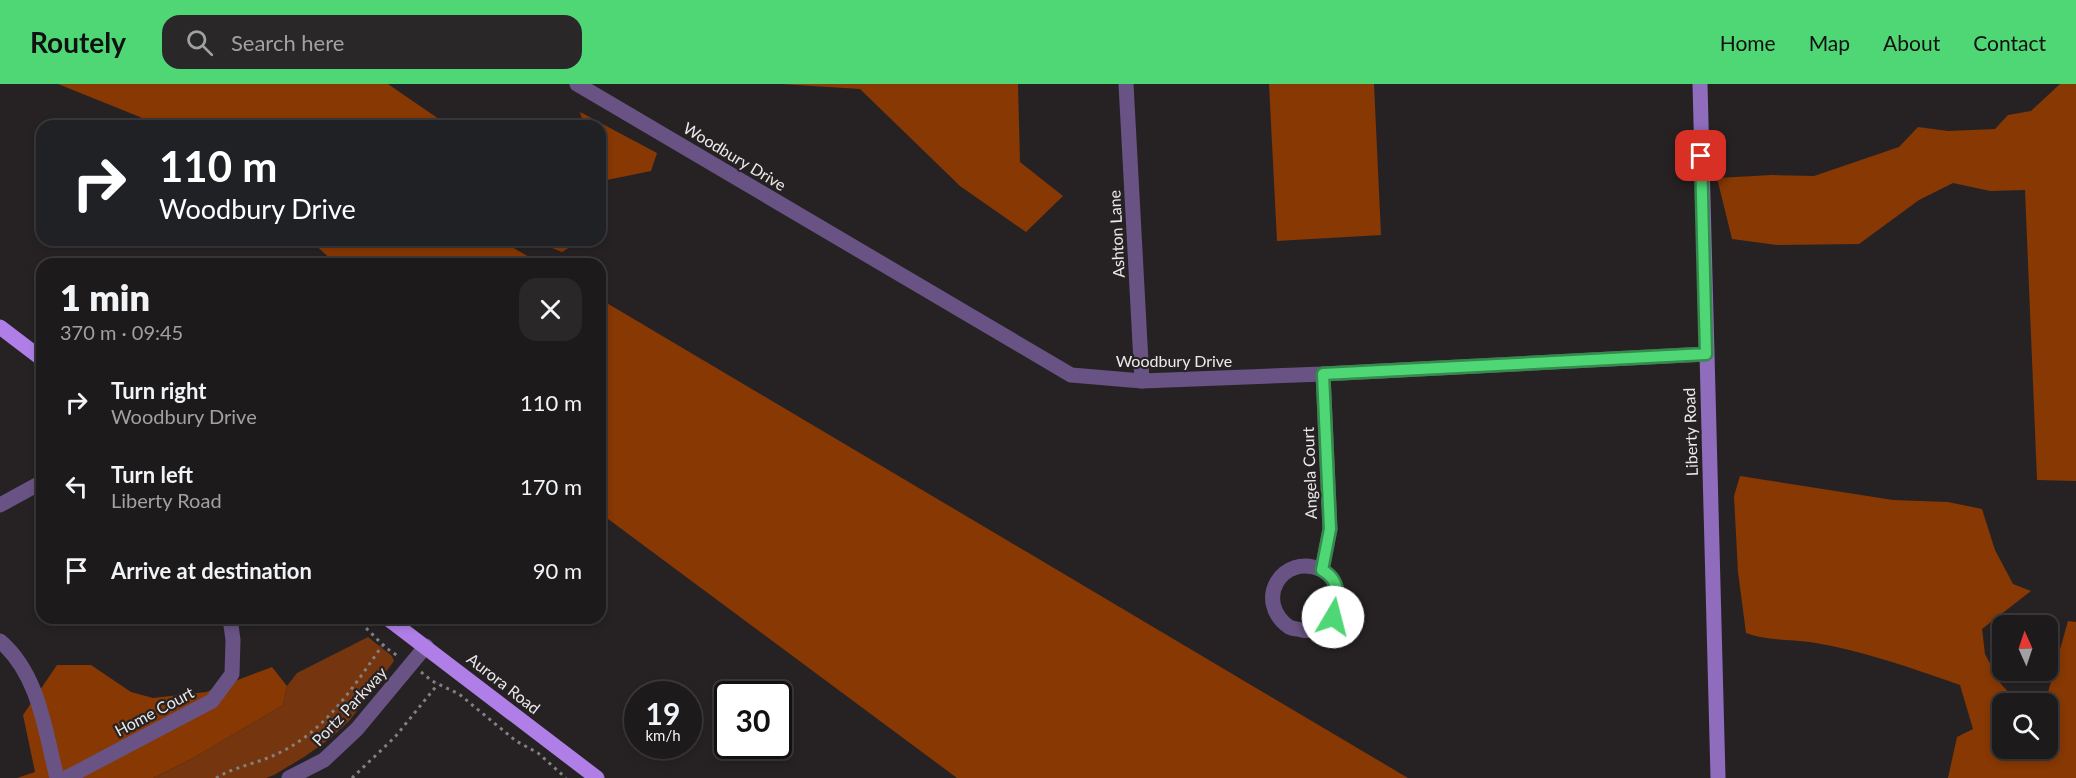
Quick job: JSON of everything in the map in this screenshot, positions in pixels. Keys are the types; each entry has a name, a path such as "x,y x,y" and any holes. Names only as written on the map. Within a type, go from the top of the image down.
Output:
{"main road":[{"path":"0,327 36,354"},
{"name":"Aurora Road","path":"395,624 597,778"}],"street":[{"name":"Woodbury Drive","path":"578,84 1071,375 1142,381 1706,354"},
{"name":"Ashton Lane","path":"1126,84 1142,381"},
{"name":"Liberty Road","path":"1700,84 1718,778"},
{"name":"Angela Court","path":"1322,570 1330,529 1323,374"},
{"path":"0,505 36,485"},
{"path":"1298,566 1312,566 1322,570 1328,574 1336,587 1339,598 1333,617 1324,626 1308,631 1290,628 1276,614 1273,605 1274,587 1283,574 1298,566"},
{"name":"Home Court","path":"66,778 212,701 232,674 233,640 231,624"},
{"path":"0,641 16,658 33,687 57,778"},
{"name":"Portz Parkway","path":"289,778 324,760 357,729 426,646"}],"path":[{"path":"363,624 389,651"},
{"path":"216,778 280,753 313,731 338,707 382,645"},
{"path":"429,677 459,694 516,741 538,753 566,778"},
{"path":"352,778 394,737 438,684"}],"shaded area":[{"path":"58,84 388,84 440,120 144,120"},
{"path":"781,84 1018,84 1020,162 1063,196 1026,232 960,186 860,89"},
{"path":"1269,84 1374,84 1381,235 1277,241"},
{"path":"2060,84 2076,84 2076,481 2037,480 2025,190 1990,191 1953,183 1919,200 1859,244 1777,245 1732,239 1717,178 1772,175 1814,176 1899,147 1918,127 1948,131 1995,129 2008,115 2031,111"},
{"path":"580,112 595,120 582,120"},
{"path":"606,126 657,153 651,171 607,180 606,182"},
{"path":"316,246 510,246 531,258 330,258"},
{"path":"547,246 572,246 562,252"},
{"path":"606,303 1408,778 957,778 606,517"},
{"path":"1740,476 1893,500 1948,502 1982,509 1995,550 2013,584 2031,591 2000,615 1992,615 1992,621 1982,629 1985,654 1992,667 1992,681 1999,681 2009,693 1992,693 1992,759 2058,759 2058,693 2048,693 2051,681 2058,681 2058,657 2068,621 2076,622 2076,778 1948,778 1957,737 1973,729 1960,685 1848,650 1746,633 1738,572 1734,496"},
{"path":"368,637 392,656 394,661 350,720 331,738 304,757 266,778 153,778 195,757 283,705 287,686 297,673"},
{"path":"57,665 91,665 131,692 153,698 206,692 272,667 287,686 283,705 195,757 153,778 17,778 35,772 23,715"}],"route":[{"path":"1333,617 1339,598 1336,587 1328,574 1322,570 1330,529 1323,374 1706,354 1701,156"}]}
